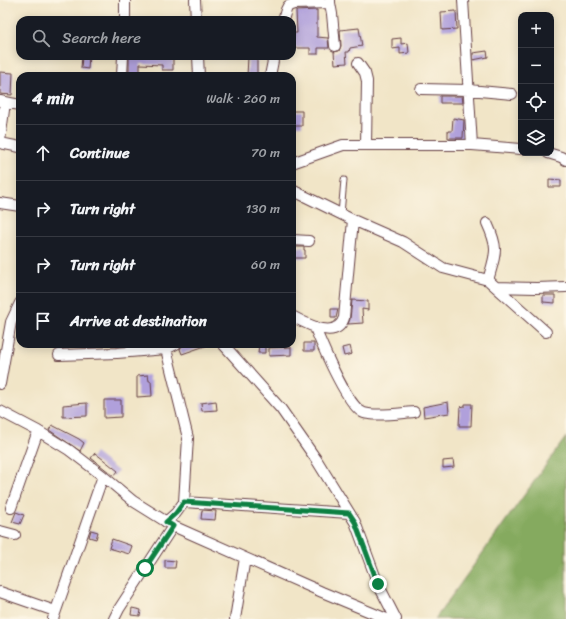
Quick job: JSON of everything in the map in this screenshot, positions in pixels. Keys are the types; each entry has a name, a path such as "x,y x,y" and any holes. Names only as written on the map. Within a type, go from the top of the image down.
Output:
{"street":[{"path":"124,16 126,0"},
{"path":"195,0 196,16"},
{"path":"464,0 472,145"},
{"path":"284,16 288,6 294,4 330,1 335,46"},
{"path":"122,72 123,60"},
{"path":"198,60 199,72"},
{"path":"271,72 273,60"},
{"path":"358,63 365,74 367,81 366,145"},
{"path":"421,89 469,90 512,94"},
{"path":"16,104 3,101 0,142 16,147"},
{"path":"296,162 343,145 472,145 518,149"},
{"path":"554,155 566,160"},
{"path":"296,192 353,220 403,242 443,268 488,280 546,332"},
{"path":"0,203 16,205"},
{"path":"296,318 315,328 335,330 342,326 353,220"},
{"path":"487,223 496,246 495,257 488,280"},
{"path":"296,240 309,241"},
{"path":"497,288 566,287"},
{"path":"0,384 10,322 16,311"},
{"path":"315,328 328,358 356,409 364,413 380,414 414,412"},
{"path":"228,348 281,409 316,459 355,522 378,584 396,619"},
{"path":"59,355 117,353 166,349 188,438 184,502 169,524 114,619"},
{"path":"0,411 38,430 70,450 133,501 169,524 322,592 387,619"},
{"path":"11,508 38,430"},
{"path":"0,592 54,615 103,476"},
{"path":"184,502 349,513"},
{"path":"0,531 15,535"},
{"path":"235,619 245,558"}],"lane":[{"path":"341,214 344,180"}],"green space":[{"path":"566,437 566,619 435,619"}],"building":[{"path":"317,10 317,37 328,38 329,48 318,48 318,54 310,54 310,48 296,48 296,11"},
{"path":"456,11 457,29 442,30 441,12"},
{"path":"359,28 362,46 350,48 349,52 346,52 347,63 335,64 334,52 339,51 341,46 340,30"},
{"path":"401,38 401,44 408,43 409,53 400,54 400,48 392,49 392,39"},
{"path":"487,51 488,57 473,60 473,53"},
{"path":"82,60 89,60 88,69 81,68"},
{"path":"129,60 173,60 173,70 162,70 162,65 140,64 140,72 129,72"},
{"path":"248,60 257,60 257,72 247,72"},
{"path":"0,72 13,73 12,95 0,94"},
{"path":"440,96 462,96 463,103 440,103"},
{"path":"296,111 302,111 302,126 296,126"},
{"path":"453,118 464,120 463,138 448,138 448,131 452,131"},
{"path":"549,179 561,180 561,187 549,187"},
{"path":"296,247 304,247 305,258 296,258"},
{"path":"543,295 555,295 555,303 543,302"},
{"path":"352,300 368,301 368,310 362,309 363,323 348,324"},
{"path":"331,309 338,309 336,318 331,318"},
{"path":"304,343 314,343 314,351 304,351"},
{"path":"350,346 352,354 344,356 342,348"},
{"path":"181,348 199,348 182,354"},
{"path":"259,348 265,348 265,353 258,353"},
{"path":"269,348 291,348 291,355 269,356"},
{"path":"148,375 149,381 151,381 152,396 137,397 137,376"},
{"path":"104,400 121,400 121,417 104,418"},
{"path":"216,401 217,410 202,411 201,403"},
{"path":"448,402 449,413 424,417 423,407"},
{"path":"87,403 87,416 63,417 63,405"},
{"path":"465,404 472,404 471,426 459,426 460,407 465,406"},
{"path":"52,425 84,443 80,451 49,430"},
{"path":"95,453 118,471 114,476 91,458"},
{"path":"453,460 454,467 443,468 443,461"},
{"path":"202,510 216,511 215,520 201,519"},
{"path":"16,512 24,515 20,524 12,522"},
{"path":"91,530 98,532 96,539 89,537"},
{"path":"112,539 132,546 129,554 109,548"},
{"path":"165,560 176,561 175,568 165,568"},
{"path":"132,608 141,610 140,616 131,615"}],"route":[{"path":"145,568 173,526 166,522 176,513 184,502 349,513 355,522 378,584"}]}
